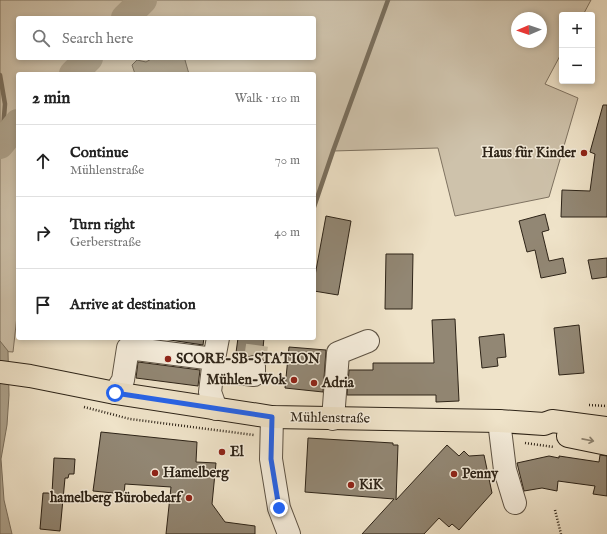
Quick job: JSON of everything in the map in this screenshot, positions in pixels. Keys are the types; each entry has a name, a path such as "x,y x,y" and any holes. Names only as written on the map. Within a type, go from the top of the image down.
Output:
{"main road":[{"name":"Mühlenstraße","path":"0,372 30,376 115,393 272,417 499,421 544,424 552,421 607,428"},
{"name":"Mühlenstraße","path":"544,424 550,431 607,444"}],"street":[{"path":"216,409 210,392 218,340"},
{"path":"333,419 338,353 368,341"},
{"path":"115,393 123,380 129,343 254,375 254,367"},
{"path":"272,417 271,459 279,508 289,534"},
{"path":"499,421 505,470 515,503"}],"path":[{"path":"555,510 561,534"}],"shaded area":[{"path":"0,0 591,0 585,12 559,12 559,58 545,84 578,98 549,197 455,216 438,148 333,151 316,202 316,72 16,72 16,325 13,352 0,351"},
{"path":"137,60 146,62 150,60 185,60 188,72 134,72 132,65"},
{"path":"0,341 8,351 9,395 7,425 1,459 4,500 12,534 0,534"}],"building":[{"path":"603,105 607,105 607,217 561,217 562,190 590,191 595,154 590,152"},
{"path":"545,214 549,230 542,232 549,261 563,258 566,273 541,278 535,250 527,252 519,221"},
{"path":"326,216 351,221 338,295 316,291 316,270"},
{"path":"386,254 413,254 412,309 385,309"},
{"path":"607,258 607,277 592,279 588,260"},
{"path":"455,319 459,401 436,402 436,395 347,395 349,370 373,370 373,363 434,363 432,320"},
{"path":"579,325 584,373 559,375 554,328"},
{"path":"504,334 506,357 497,358 498,366 482,368 479,337"},
{"path":"170,340 204,340 203,345"},
{"path":"238,340 264,340 262,358 254,355 247,356 243,361 235,360"},
{"path":"289,347 326,350 323,392 285,388"},
{"path":"138,362 200,370 198,386 136,378"},
{"name":"Hamelberg","path":"101,432 197,442 196,462 216,463 212,504 225,522 255,526 255,534 166,534 171,487 125,484 124,494 93,491"},
{"path":"308,438 393,443 393,445 398,445 396,500 447,445 459,456 464,451 469,456 484,455 492,493 459,530 452,524 449,527 439,518 424,534 362,534 394,499 305,492"},
{"path":"600,455 607,456 607,496 593,494 595,486 558,481 557,491 542,488 524,491 517,463 549,456 599,462"},
{"path":"54,458 75,459 74,474 69,474 68,478 65,478 60,531 40,529 43,493 52,493"}],"waterway":[{"path":"127,16 143,0"},
{"path":"316,201 388,0"},
{"path":"75,72 87,60"},
{"path":"0,75 5,104 2,143"},
{"path":"0,145 16,125"}],"tunnel":[{"path":"254,367 258,340"}],"place":[{"name":"Haus für Kinder","path":"584,153"},
{"name":"SCORE-SB-STATION","path":"168,359"},
{"name":"Mühlen-Wok","path":"294,380"},
{"name":"Adria","path":"314,383"},
{"name":"El","path":"222,452"},
{"name":"Hamelberg","path":"155,473"},
{"name":"Penny","path":"454,474"},
{"name":"KiK","path":"351,485"},
{"name":"hamelberg Bürobedarf","path":"189,498"}],"route":[{"path":"115,393 272,417 271,459 279,508"}]}
